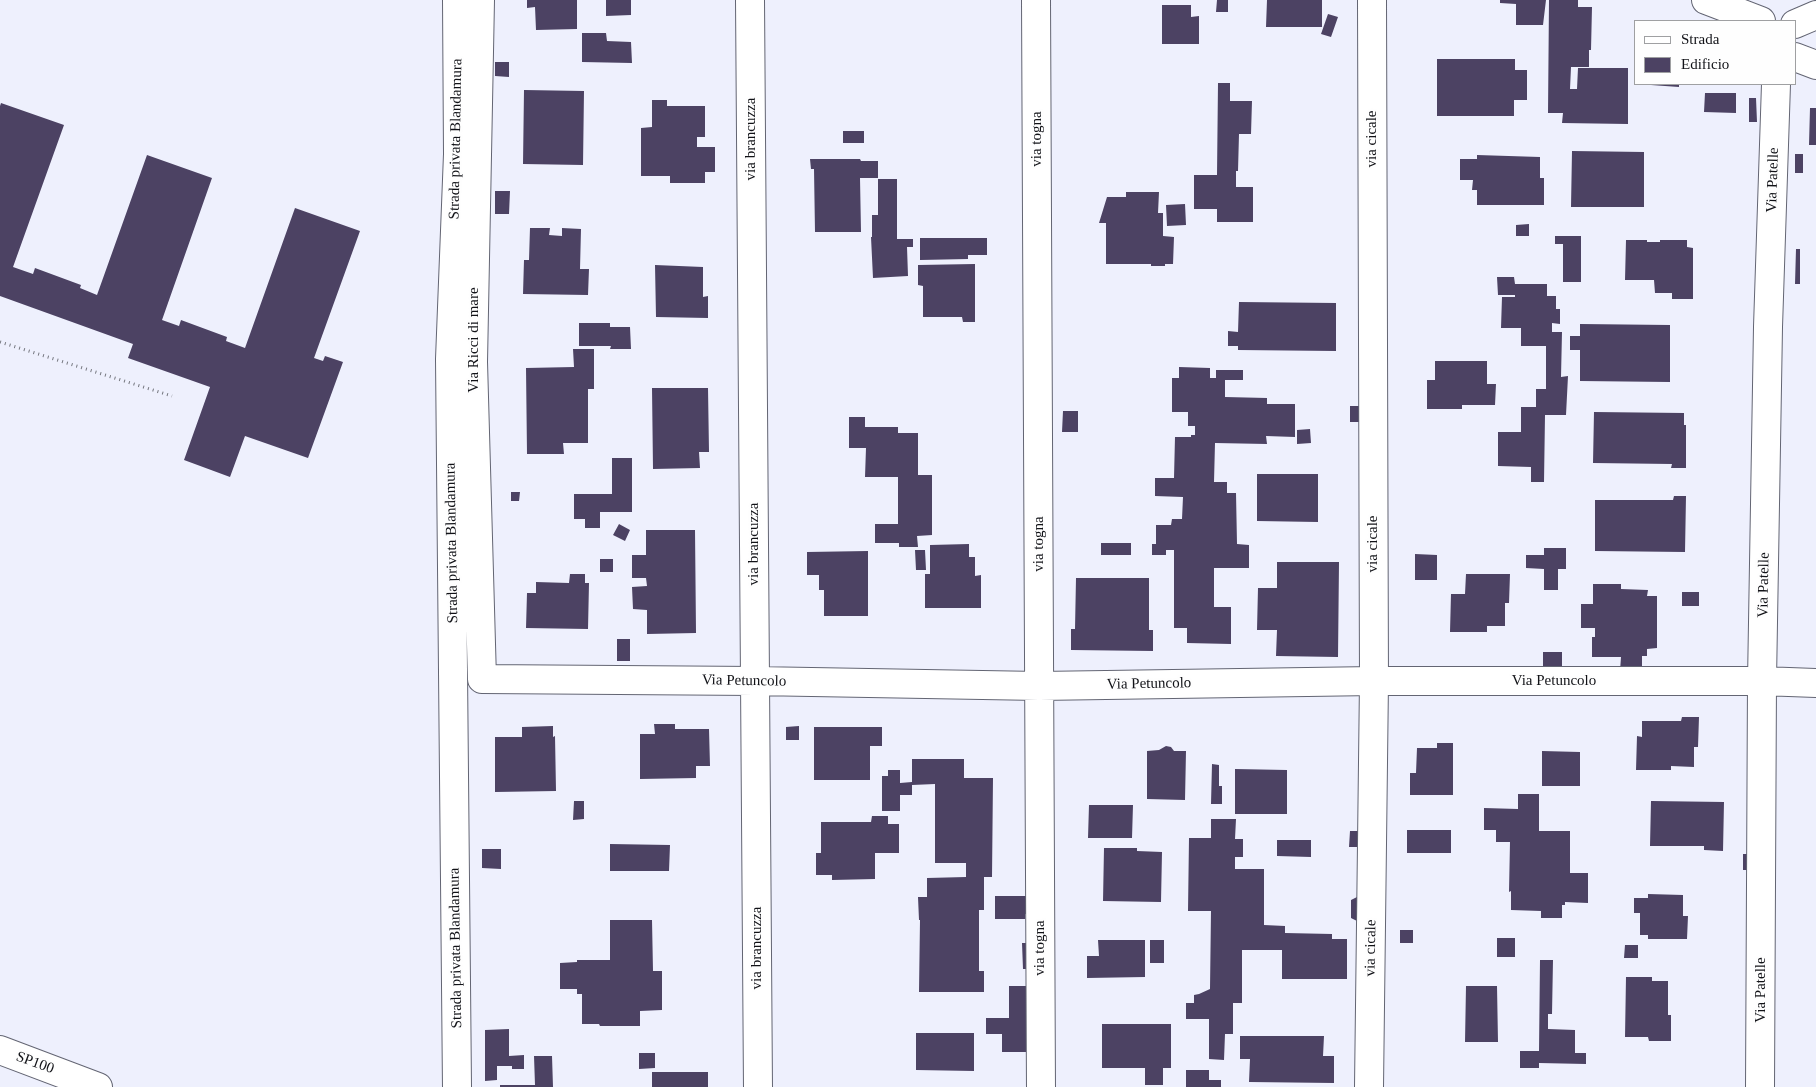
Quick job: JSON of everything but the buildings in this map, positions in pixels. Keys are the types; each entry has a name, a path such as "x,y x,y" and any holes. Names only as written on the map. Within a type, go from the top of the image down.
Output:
{"street":[{"name":"Strada privata Blandamura","path":"457,0 467,154 462,360 457,1087"},
{"path":"467,154 480,0"},
{"name":"via brancuzza","path":"750,0 758,1087"},
{"name":"via togna","path":"1036,0 1041,1087"},
{"name":"via cicale","path":"1370,1087 1374,681 1372,0"},
{"path":"1706,0 1758,20"},
{"path":"1796,24 1816,15"},
{"path":"1796,57 1816,65"},
{"name":"Via Patelle","path":"1760,1087 1762,681 1768,327 1776,85"},
{"name":"Via Ricci di mare","path":"462,360 482,679"},
{"name":"Via Petuncolo","path":"482,679 1039,686 1374,681 1762,681 1816,683"},
{"name":"SP100","path":"0,1050 90,1085"}],"path":[{"path":"0,342 172,396"}]}
